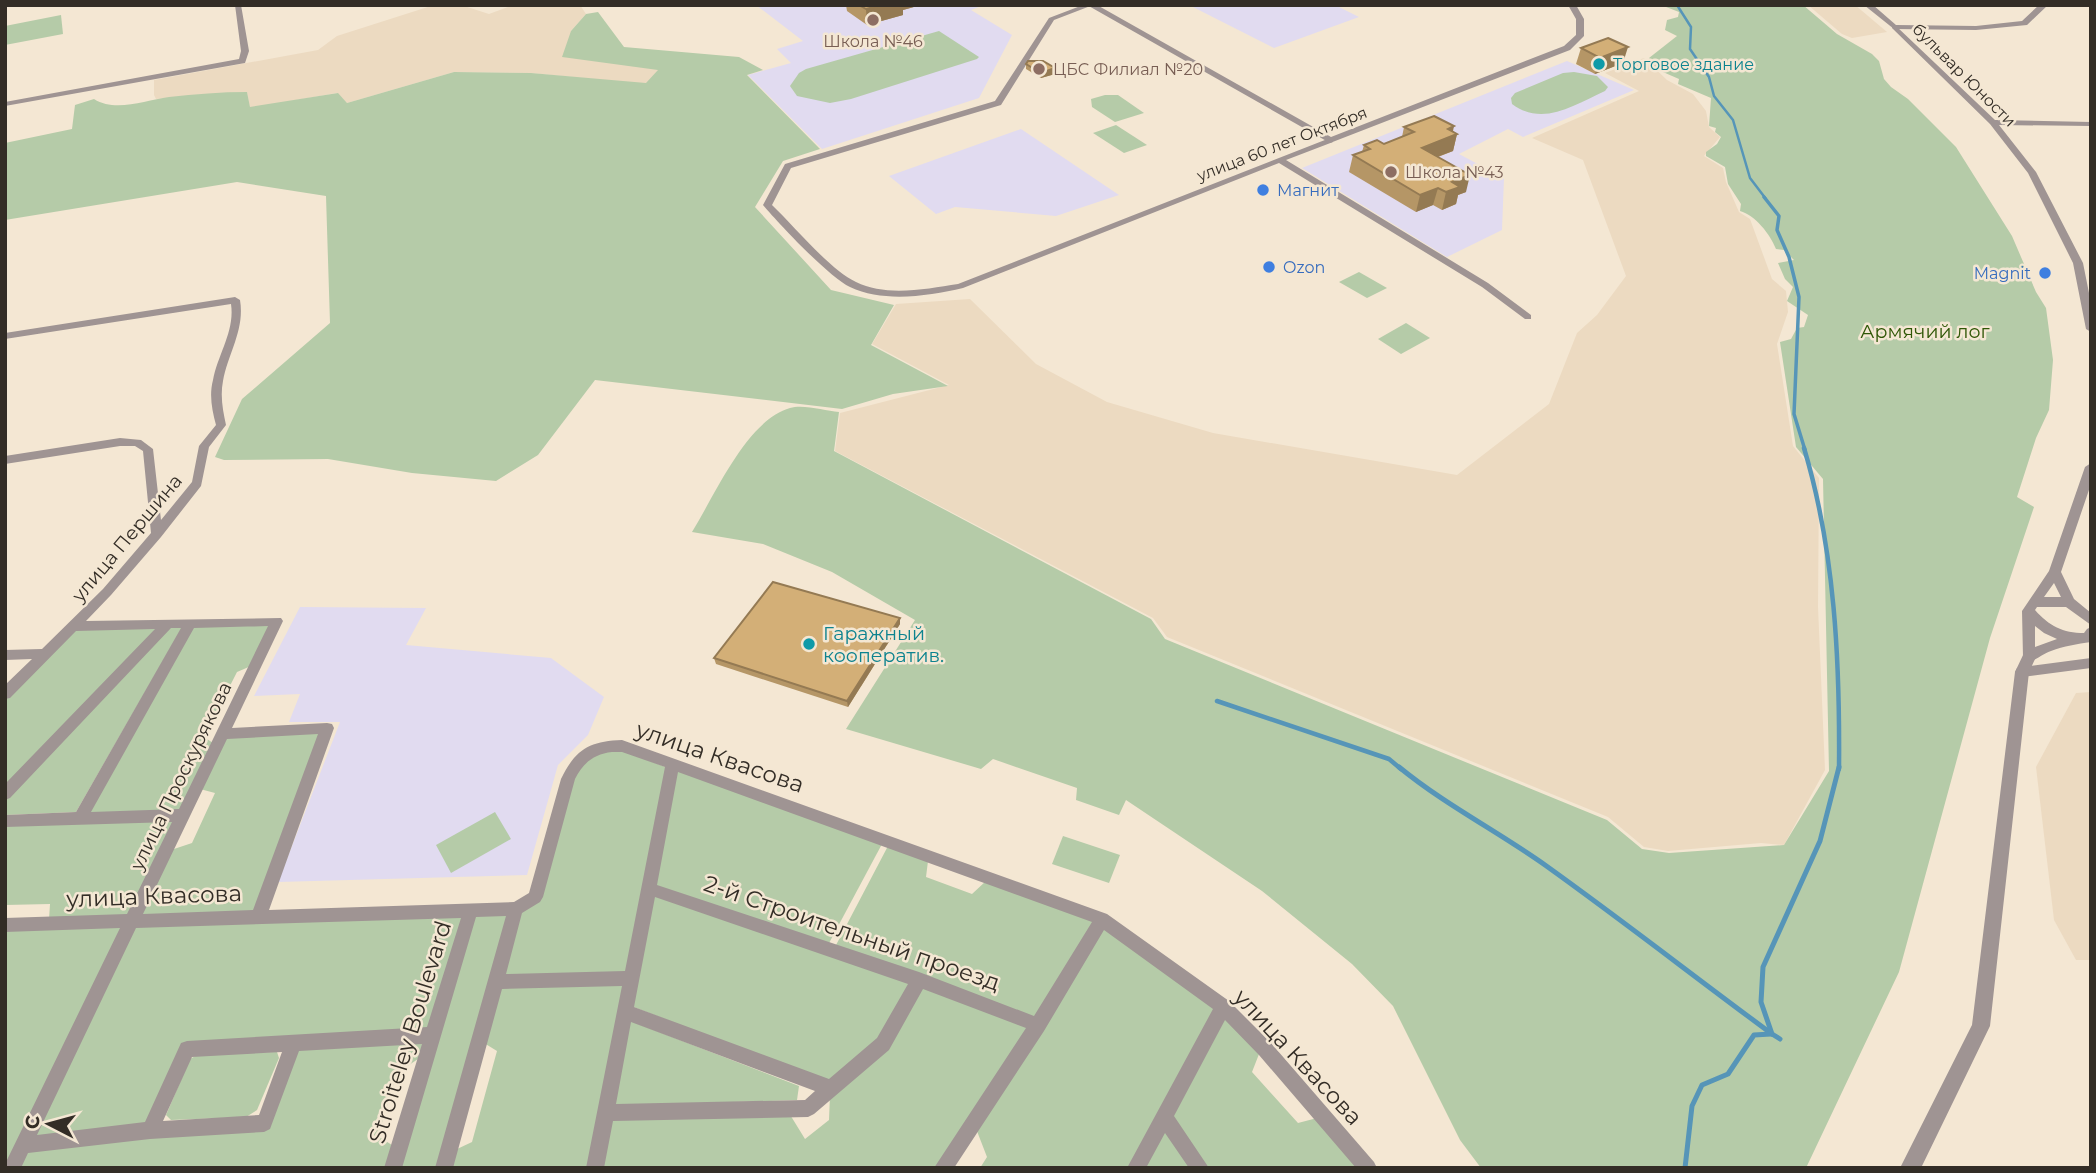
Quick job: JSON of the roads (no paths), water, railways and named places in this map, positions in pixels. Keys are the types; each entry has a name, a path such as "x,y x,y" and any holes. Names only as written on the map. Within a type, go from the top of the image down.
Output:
{"street":[{"path":"5,104 242,61 245,51 238,5"},
{"path":"960,286 925,292 888,292 850,284 767,205 788,166 998,103 1051,19 1090,5 1330,140"},
{"name":"улица 60 лет Октября","path":"960,286 1567,48 1580,36 1580,19 1572,5"},
{"name":"бульвар Юности","path":"1868,5 1993,122 2032,172 2078,263 2091,329"},
{"path":"1894,27 2004,27 2024,23 2044,5"},
{"path":"1993,122 2091,124"},
{"path":"1280,160 1485,285 1528,317"},
{"name":"улица Першина","path":"5,336 235,299 238,310 229,352 218,377 216,406 221,425 204,446 197,483 157,534 73,626 5,694"},
{"path":"5,460 120,442 137,443 148,449 157,534"},
{"path":"1910,1168 1981,1026 2031,607 2055,572 2091,467"},
{"path":"2055,572 2069,602 2091,620"},
{"path":"2031,607 2069,602"},
{"path":"2031,607 2044,629 2073,639"},
{"name":"улица Проскурякова","path":"12,1168 277,621 73,626"},
{"path":"5,794 167,624"},
{"path":"80,818 190,624"},
{"path":"2026,665 2043,648 2090,636"},
{"path":"5,655 45,654"},
{"path":"2026,665 2091,663"},
{"path":"223,734 327,728 259,915"},
{"name":"улица Квасова","path":"5,925 516,909 535,897 568,779 576,761 603,746 622,746 1102,919 1223,1007 1273,1058 1368,1168"},
{"path":"595,1168 673,764"},
{"path":"5,821 183,815"},
{"name":"2-й Строительный проезд","path":"650,889 919,980 1038,1025"},
{"path":"444,1168 516,909"},
{"name":"Stroiteley Boulevard","path":"393,1168 471,910"},
{"path":"943,1168 1038,1025 1102,919"},
{"path":"496,982 632,978"},
{"path":"606,1113 808,1108 883,1044 919,980"},
{"path":"1136,1168 1223,1007"},
{"path":"626,1012 832,1089"},
{"path":"150,1130 187,1049 433,1035"},
{"path":"23,1144 150,1130 264,1123 294,1043"},
{"path":"1164,1117 1200,1168"}],"waterway":[{"path":"1677,5 1691,27 1690,49 1709,77 1714,96 1733,120 1750,178 1766,199"},
{"path":"1764,197 1779,216 1777,230 1789,257 1799,297 1794,414 1805,450"},
{"path":"1804,448 1823,527 1834,607 1839,767"},
{"path":"1217,701 1389,759 1401,769"},
{"path":"1399,767 1545,865 1772,1034"},
{"path":"1772,1034 1761,1002 1763,967 1820,841 1839,767"},
{"path":"1685,1168 1692,1106 1702,1085 1728,1074 1754,1035 1771,1034"},
{"path":"1772,1034 1780,1039"}],"place":[{"name":"Школа №46","path":"873,20"},
{"name":"Торговое здание","path":"1599,64"},
{"name":"ЦБС Филиал №20","path":"1039,69"},
{"name":"Школа №43","path":"1391,172"},
{"name":"Магнит","path":"1263,190"},
{"name":"Ozon","path":"1269,267"},
{"name":"Magnit","path":"2045,273"},
{"name":"Гаражный кооператив.","path":"809,644"}],"park label":[{"name":"Армячий лог","path":"1925,331"}]}
